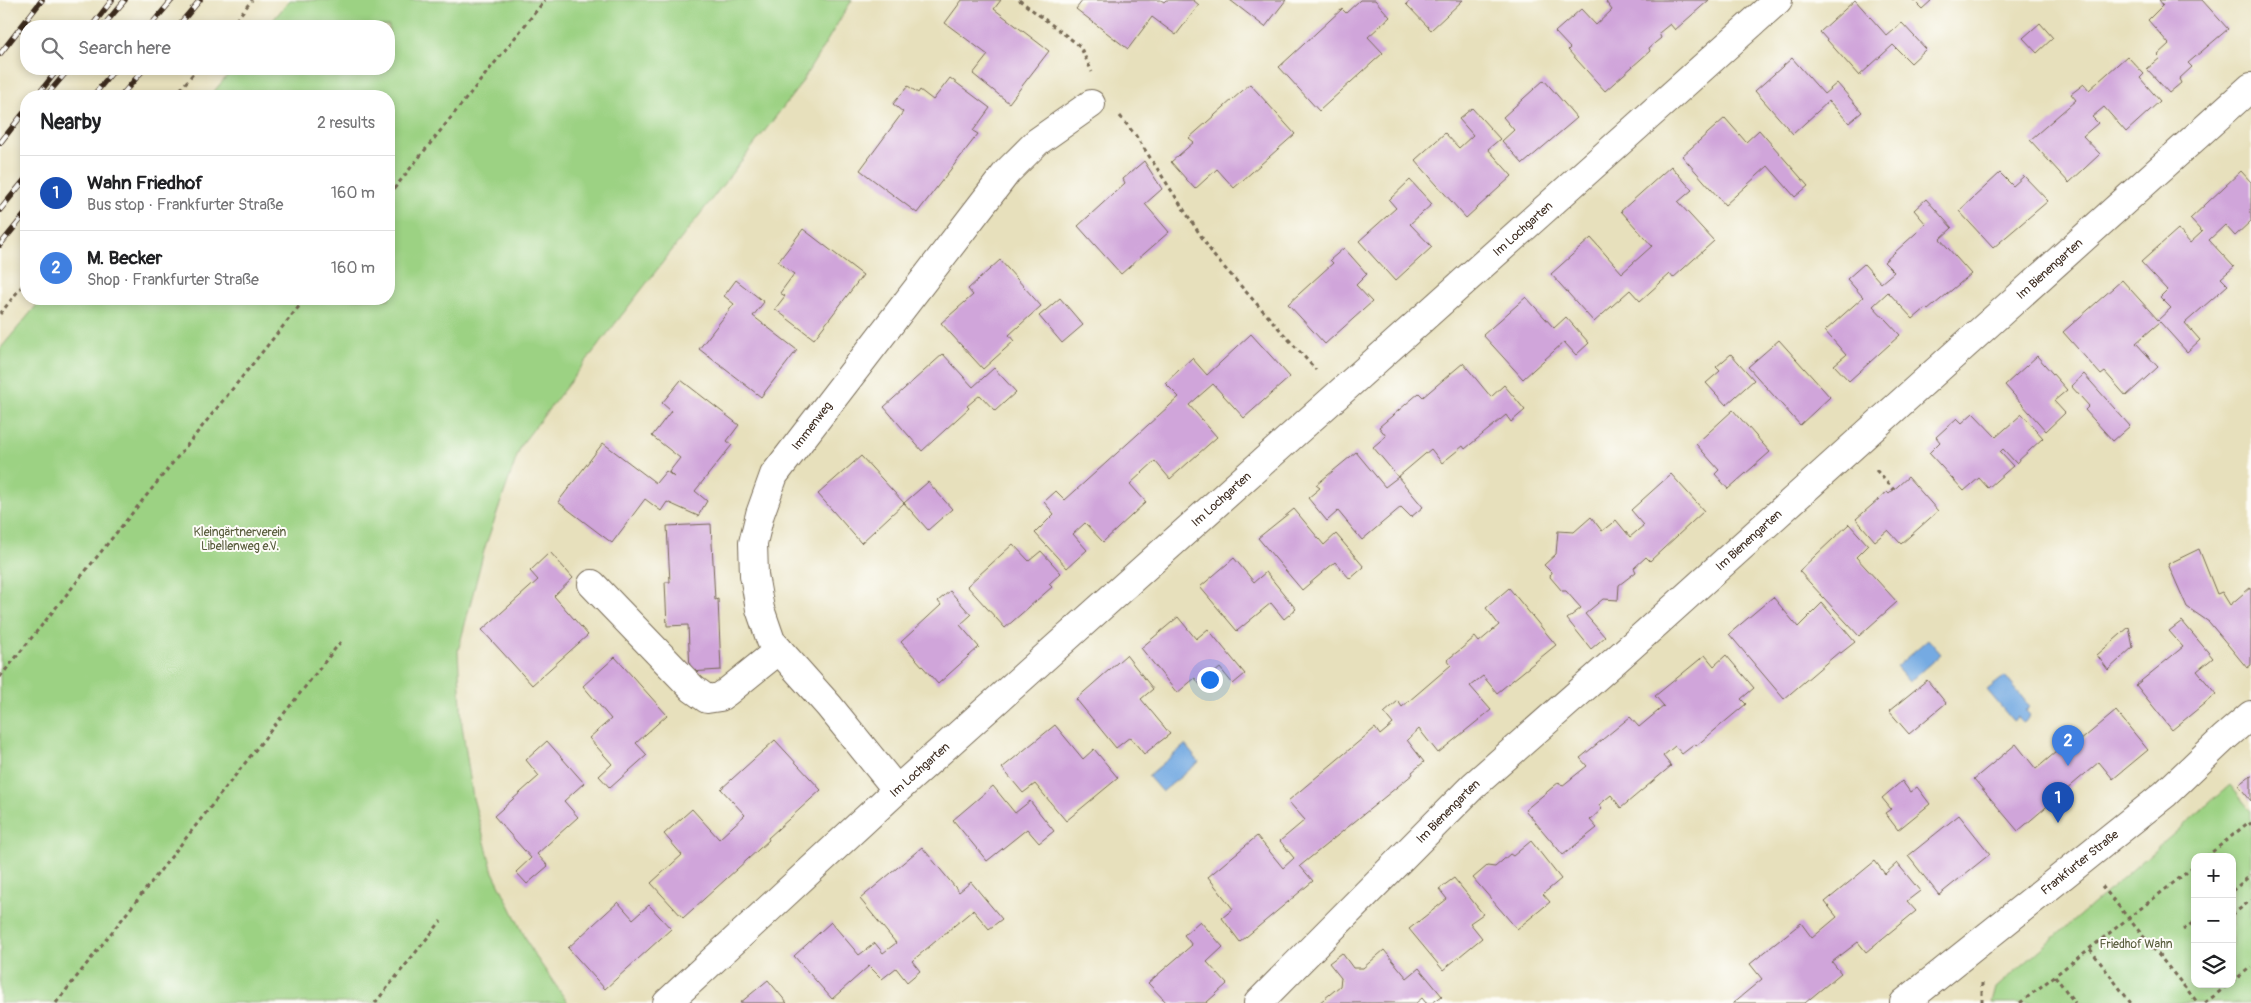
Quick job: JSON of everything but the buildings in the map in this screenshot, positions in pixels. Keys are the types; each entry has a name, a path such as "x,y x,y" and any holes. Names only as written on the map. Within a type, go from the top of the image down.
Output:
{"street":[{"name":"Im Lochgarten","path":"667,1003 898,790 1778,0"},
{"name":"Im Bienengarten","path":"1258,1003 1473,786 1624,653 2251,87"},
{"name":"Immenweg","path":"898,790 829,706 772,641 760,609 754,575 753,543 760,514 774,475 1008,172 1038,142 1091,104"},
{"path":"592,584 693,689 707,699 720,697 779,650"},
{"name":"Frankfurter Straße","path":"1904,1003 2165,794 2251,715"}],"path":[{"path":"236,20 252,0"},
{"path":"395,188 546,0"},
{"path":"1020,0 1080,46 1094,75 1095,90 1091,104 1105,107 1119,115 1136,136 1214,256 1338,396"},
{"path":"179,90 192,75"},
{"path":"0,314 20,289"},
{"path":"0,678 300,305"},
{"path":"56,1003 342,640"},
{"path":"2211,853 2249,822 2251,825"},
{"path":"2081,861 2198,1003"},
{"path":"2020,1003 2191,869"},
{"path":"2236,887 2251,876"},
{"path":"2236,912 2251,900"},
{"path":"375,1003 441,921"},
{"path":"2183,930 2191,924"},
{"path":"2090,949 2130,1002 2128,1003"},
{"path":"2236,979 2251,967"},
{"path":"2055,976 2075,1003"},
{"path":"2206,1003 2224,988"}],"green space":[{"name":"Kleingärtnerverein Libellenweg e.V.","path":"290,0 852,0 798,88 521,445 485,547 458,651 462,725 473,798 493,872 532,951 568,1003 0,1003 0,349 37,305 395,305 395,90 215,90 228,75 395,75 395,20 273,20"},
{"name":"Friedhof Wahn","path":"2230,785 2251,811 2251,1003 1992,1003 1996,988"}],"water":[{"path":"1928,639 1941,654 1909,682 1896,667"},
{"path":"2005,676 2030,707 2026,711 2030,715 2025,722 2022,723 2018,717 2013,721 1987,690"},
{"path":"1185,745 1199,762 1162,792 1148,776"}],"railway":[{"path":"26,20 42,0"},
{"path":"97,20 112,0"},
{"path":"108,20 125,0"},
{"path":"155,20 172,0"},
{"path":"183,20 200,0"},
{"path":"0,54 20,28"},
{"path":"42,90 53,75"},
{"path":"51,90 64,75"},
{"path":"98,90 110,75"},
{"path":"126,90 139,75"},
{"path":"0,143 20,118"},
{"path":"0,210 20,185"},
{"path":"0,245 20,220"}],"place":[{"name":"M. Becker","path":"2068,766"},
{"name":"Wahn Friedhof","path":"2058,823"}]}
